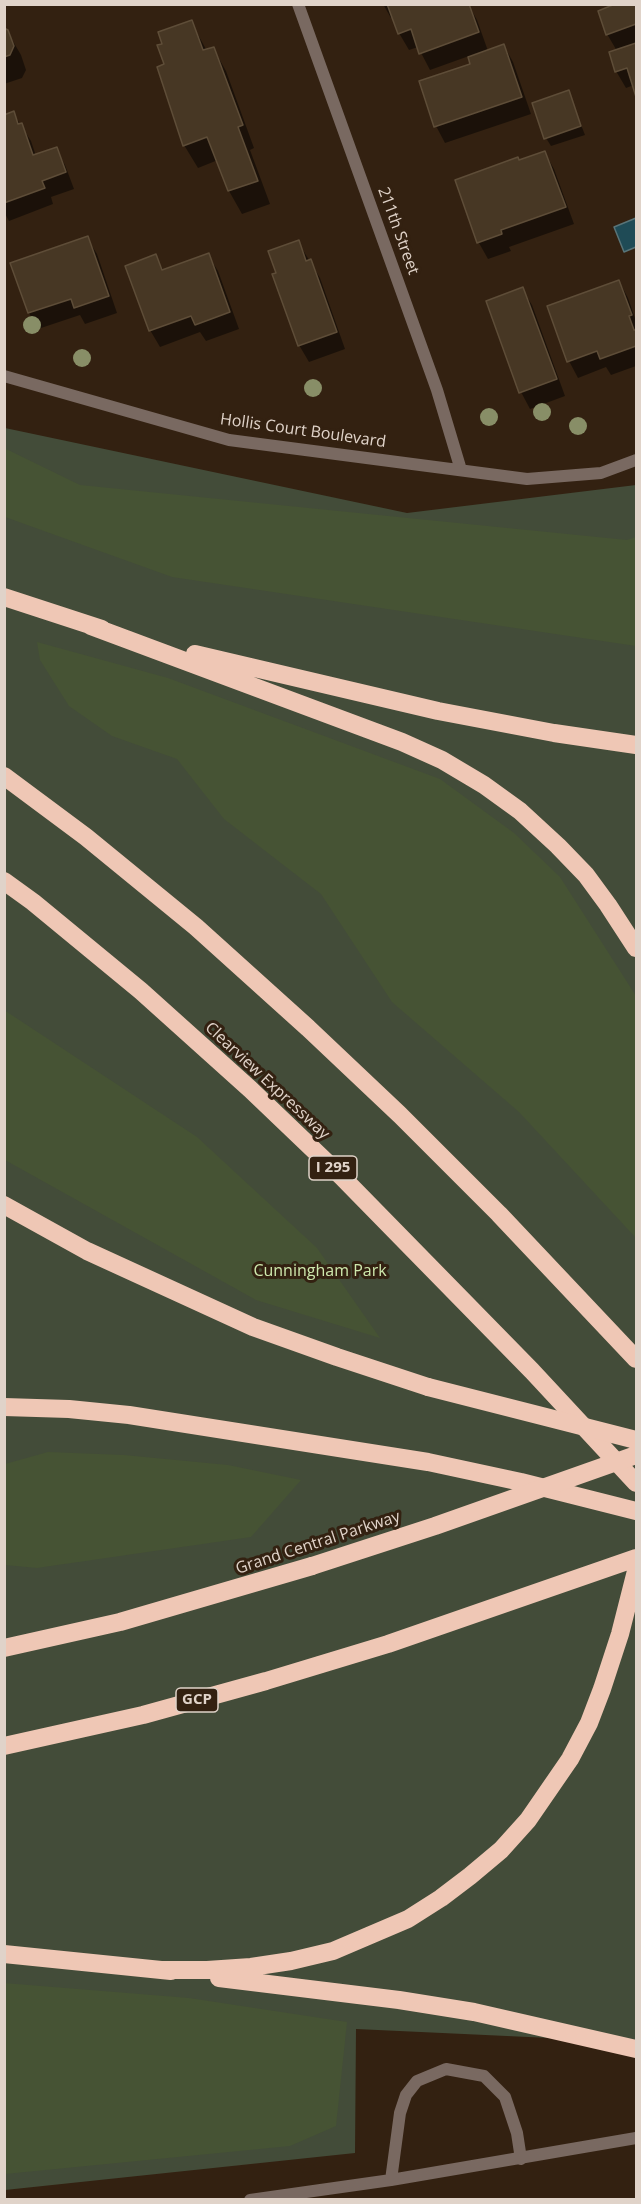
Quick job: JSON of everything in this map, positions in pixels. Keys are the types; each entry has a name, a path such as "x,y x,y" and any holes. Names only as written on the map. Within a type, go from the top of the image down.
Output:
{"highway":[{"path":"4,597 91,626 402,742 442,760 484,784 520,811 558,846 586,875 636,948"},
{"path":"91,626 214,659 438,711 636,746"},
{"path":"4,776 86,837 196,927 308,1028 466,1181 636,1359"},
{"name":"Clearview Expressway","path":"4,881 141,991 250,1089 341,1176 470,1306 636,1483"},
{"path":"4,1205 87,1251 253,1327 428,1387 636,1440"},
{"path":"4,1407 69,1409 220,1428 428,1462 521,1482 636,1511"},
{"name":"Grand Central Parkway","path":"4,1648 120,1622 312,1566 636,1455"},
{"name":"GCP","path":"4,1746 143,1715 266,1681 388,1644 636,1558"},
{"path":"161,1970 218,1970 291,1961 333,1951 408,1919 441,1899 501,1850 528,1820 570,1759 589,1723 620,1634 636,1571"},
{"path":"4,1954 161,1970 399,2000 474,2012 636,2049"}],"street":[{"name":"211th Street","path":"298,4 437,390 461,470"},
{"name":"Hollis Court Boulevard","path":"4,376 228,440 527,479 602,473 636,460"},
{"path":"391,2180 400,2113 406,2095 417,2081 446,2069 484,2076 505,2097 518,2133 521,2159"},
{"path":"250,2199 391,2180 636,2138"}],"green space":[{"name":"Cunningham Park","path":"5,428 407,513 636,485 636,2042 356,2029 355,2153 5,2190"},
{"path":"4,448 80,485 627,540 636,537 636,646 172,577 5,517"},
{"path":"37,642 168,678 440,779 514,833 560,877 636,996 636,1238 519,1112 392,1002 321,894 224,819 177,759 112,736 69,706 40,660"},
{"path":"4,1010 197,1137 317,1248 380,1338 256,1300 5,1160"},
{"path":"48,1452 124,1455 228,1465 301,1480 251,1537 37,1568 5,1565 5,1464"},
{"path":"4,1983 189,1998 347,2022 336,2126 290,2146 5,2174"}],"water":[{"path":"636,218 636,247 624,252 614,227"}],"building":[{"path":"387,4 469,4 479,32 419,54 411,29 398,34"},
{"path":"615,4 636,4 636,24 606,35 598,11"},
{"path":"192,20 203,50 214,47 243,125 238,127 258,181 228,191 207,137 183,146 157,67 164,64 157,45 162,44 158,32"},
{"path":"4,28 8,30 14,46 10,55 4,57"},
{"path":"636,43 636,97 627,68 615,72 609,52"},
{"path":"504,44 522,97 434,127 419,81 470,64 468,57"},
{"path":"569,90 581,126 544,139 532,103"},
{"path":"14,111 18,124 22,123 33,155 57,147 66,172 42,181 45,188 4,203 4,115"},
{"path":"545,151 566,207 501,230 502,234 477,243 455,180 518,157 519,160"},
{"path":"88,236 109,296 74,308 71,299 28,313 10,263"},
{"path":"299,240 306,261 311,259 337,332 298,346 272,274 276,273 268,251"},
{"path":"209,253 230,312 195,325 191,316 149,331 125,266 156,254 162,270"},
{"path":"619,280 632,315 629,316 636,330 636,346 600,359 597,351 567,362 547,306"},
{"path":"523,287 557,379 519,393 486,301"}]}
